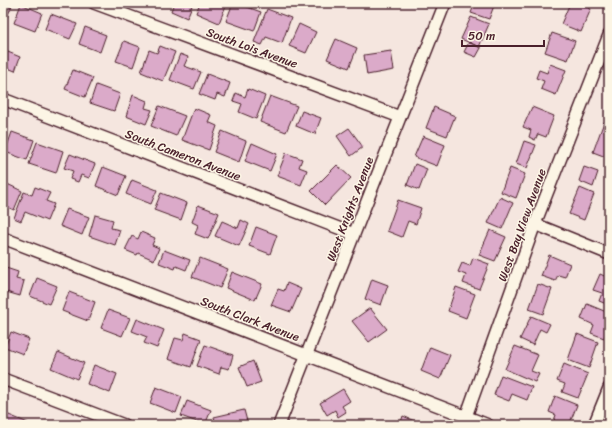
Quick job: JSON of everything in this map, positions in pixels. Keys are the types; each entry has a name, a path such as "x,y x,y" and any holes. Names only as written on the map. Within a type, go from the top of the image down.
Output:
{"street":[{"name":"South Lois Avenue","path":"94,3 400,117"},
{"name":"West Knights Avenue","path":"279,425 445,3"},
{"name":"West Bay View Avenue","path":"465,421 535,224 609,35"},
{"name":"South Cameron Avenue","path":"3,99 354,234"},
{"path":"535,224 609,254"},
{"name":"South Clark Avenue","path":"3,238 307,354 465,421 488,425"},
{"path":"3,379 124,425"},
{"path":"594,425 609,388"}],"building":[{"path":"3,3 13,3 4,24 3,24"},
{"path":"174,3 193,3 187,18 171,11"},
{"path":"200,3 227,3 219,23 196,13"},
{"path":"233,3 261,12 254,31 226,21"},
{"path":"475,3 495,3 489,19 471,13"},
{"path":"570,3 576,3 591,9 581,32 561,24"},
{"path":"21,4 42,13 35,31 14,23"},
{"path":"267,9 291,18 282,43 266,37 262,45 254,42"},
{"path":"51,14 77,24 70,39 45,29"},
{"path":"471,17 489,24 479,47 461,39"},
{"path":"299,24 316,32 306,53 289,46"},
{"path":"85,27 106,35 100,52 79,44"},
{"path":"552,33 575,41 568,60 545,52"},
{"path":"336,39 357,48 349,68 327,59"},
{"path":"124,41 140,47 133,67 116,61"},
{"path":"469,42 481,48 476,57 464,52"},
{"path":"160,46 175,52 163,81 141,72 149,50 157,53"},
{"path":"3,50 20,57 15,71 3,66"},
{"path":"391,51 394,70 367,75 364,55"},
{"path":"180,54 188,57 184,66 201,72 194,89 170,80"},
{"path":"550,64 566,70 556,95 541,89 544,81 536,78 539,70 547,73"},
{"path":"73,70 93,78 85,97 65,89"},
{"path":"207,74 230,83 225,97 217,94 215,100 199,94"},
{"path":"96,85 120,94 114,111 90,103"},
{"path":"248,89 265,96 256,119 239,112 242,104 233,101 236,93 245,97"},
{"path":"133,95 147,101 145,108 152,110 146,124 126,116"},
{"path":"270,96 297,106 286,132 260,122"},
{"path":"159,106 185,116 176,136 151,126"},
{"path":"434,107 455,116 447,136 426,128"},
{"path":"532,107 554,116 546,137 538,134 535,140 529,137 531,130 523,127"},
{"path":"194,108 211,115 208,122 217,126 209,150 182,140"},
{"path":"302,111 321,118 315,134 296,126"},
{"path":"604,122 609,124 609,150 606,157 593,152"},
{"path":"349,128 363,147 351,156 337,136"},
{"path":"222,131 246,141 239,162 214,152"},
{"path":"12,132 34,140 27,160 5,152"},
{"path":"423,136 445,145 437,166 414,157"},
{"path":"524,141 536,145 527,168 516,164"},
{"path":"37,142 63,151 56,173 29,164"},
{"path":"252,143 277,154 270,171 245,161"},
{"path":"286,153 302,159 299,167 307,170 301,185 277,176"},
{"path":"70,154 95,164 89,178 81,175 78,182 70,179 73,171 64,168"},
{"path":"415,164 427,169 419,190 407,185"},
{"path":"337,165 351,178 325,205 311,191"},
{"path":"103,167 126,176 118,195 96,186"},
{"path":"584,167 598,172 593,187 579,181"},
{"path":"510,168 525,174 516,198 501,192"},
{"path":"132,180 157,190 151,204 126,194"},
{"path":"3,182 22,191 14,210 3,205"},
{"path":"35,187 50,193 46,201 54,204 47,221 25,212 21,221 14,218 24,192 32,195"},
{"path":"580,188 594,194 584,220 569,214"},
{"path":"161,193 187,203 181,220 154,210"},
{"path":"500,197 513,203 502,229 488,223"},
{"path":"398,200 421,208 416,224 408,221 402,237 387,231"},
{"path":"198,205 219,213 208,239 195,234 198,225 192,222"},
{"path":"67,209 89,217 82,235 60,226"},
{"path":"95,215 113,220 111,228 120,230 115,245 89,236"},
{"path":"241,220 249,224 239,246 215,236 222,221 238,228"},
{"path":"256,227 277,235 270,254 249,246"},
{"path":"490,230 506,237 495,261 479,255"},
{"path":"141,232 155,238 152,245 159,248 154,260 138,253 137,255 125,250 132,236 138,239"},
{"path":"164,250 190,260 186,270 176,266 175,269 159,263"},
{"path":"549,255 570,264 565,277 558,275 555,281 541,276"},
{"path":"200,258 228,269 220,288 192,277"},
{"path":"473,258 489,264 479,289 463,283 466,275 458,272 462,263 470,266"},
{"path":"3,267 18,272 16,279 24,281 20,296 3,291 5,283 3,283"},
{"path":"232,272 262,284 255,300 226,288"},
{"path":"600,274 609,278 609,305 599,301 602,293 593,290"},
{"path":"37,278 57,286 49,304 30,296"},
{"path":"372,279 388,285 381,305 365,299"},
{"path":"287,283 301,289 291,312 271,305 278,289 284,291"},
{"path":"538,284 552,289 543,314 529,309"},
{"path":"456,287 475,294 466,318 448,311"},
{"path":"69,292 95,302 88,321 62,311"},
{"path":"587,304 609,313 609,327 604,338 591,333 594,325 581,319"},
{"path":"370,308 387,329 369,342 352,321"},
{"path":"108,310 130,318 122,336 101,328"},
{"path":"531,316 550,324 546,332 540,329 533,345 520,339"},
{"path":"137,319 164,330 157,348 144,343 147,337 132,331"},
{"path":"11,332 29,339 23,354 5,347"},
{"path":"185,333 201,339 191,367 168,359 175,338 183,340"},
{"path":"577,334 598,342 589,368 568,360"},
{"path":"205,345 233,355 229,369 221,367 219,374 197,366"},
{"path":"515,346 538,355 531,371 539,374 535,382 505,369"},
{"path":"430,347 450,355 440,379 421,371"},
{"path":"58,352 84,363 77,379 51,368"},
{"path":"253,361 261,382 247,387 239,367"},
{"path":"564,364 588,374 578,398 562,392 565,384 557,381"},
{"path":"94,365 117,374 110,393 87,384"},
{"path":"501,375 532,387 527,400 512,394 509,401 494,395"},
{"path":"156,387 182,397 176,413 150,403"},
{"path":"343,389 350,401 342,406 346,412 338,417 335,410 327,415 320,403"},
{"path":"555,396 577,405 569,425 558,425 553,423 556,415 549,412"},
{"path":"187,401 211,410 205,425 181,416"},
{"path":"244,410 248,425 216,425 214,417"},
{"path":"4,413 28,423 27,425 3,425"},
{"path":"403,416 419,423 418,425 400,425"},
{"path":"314,421 324,424 313,425"}]}
